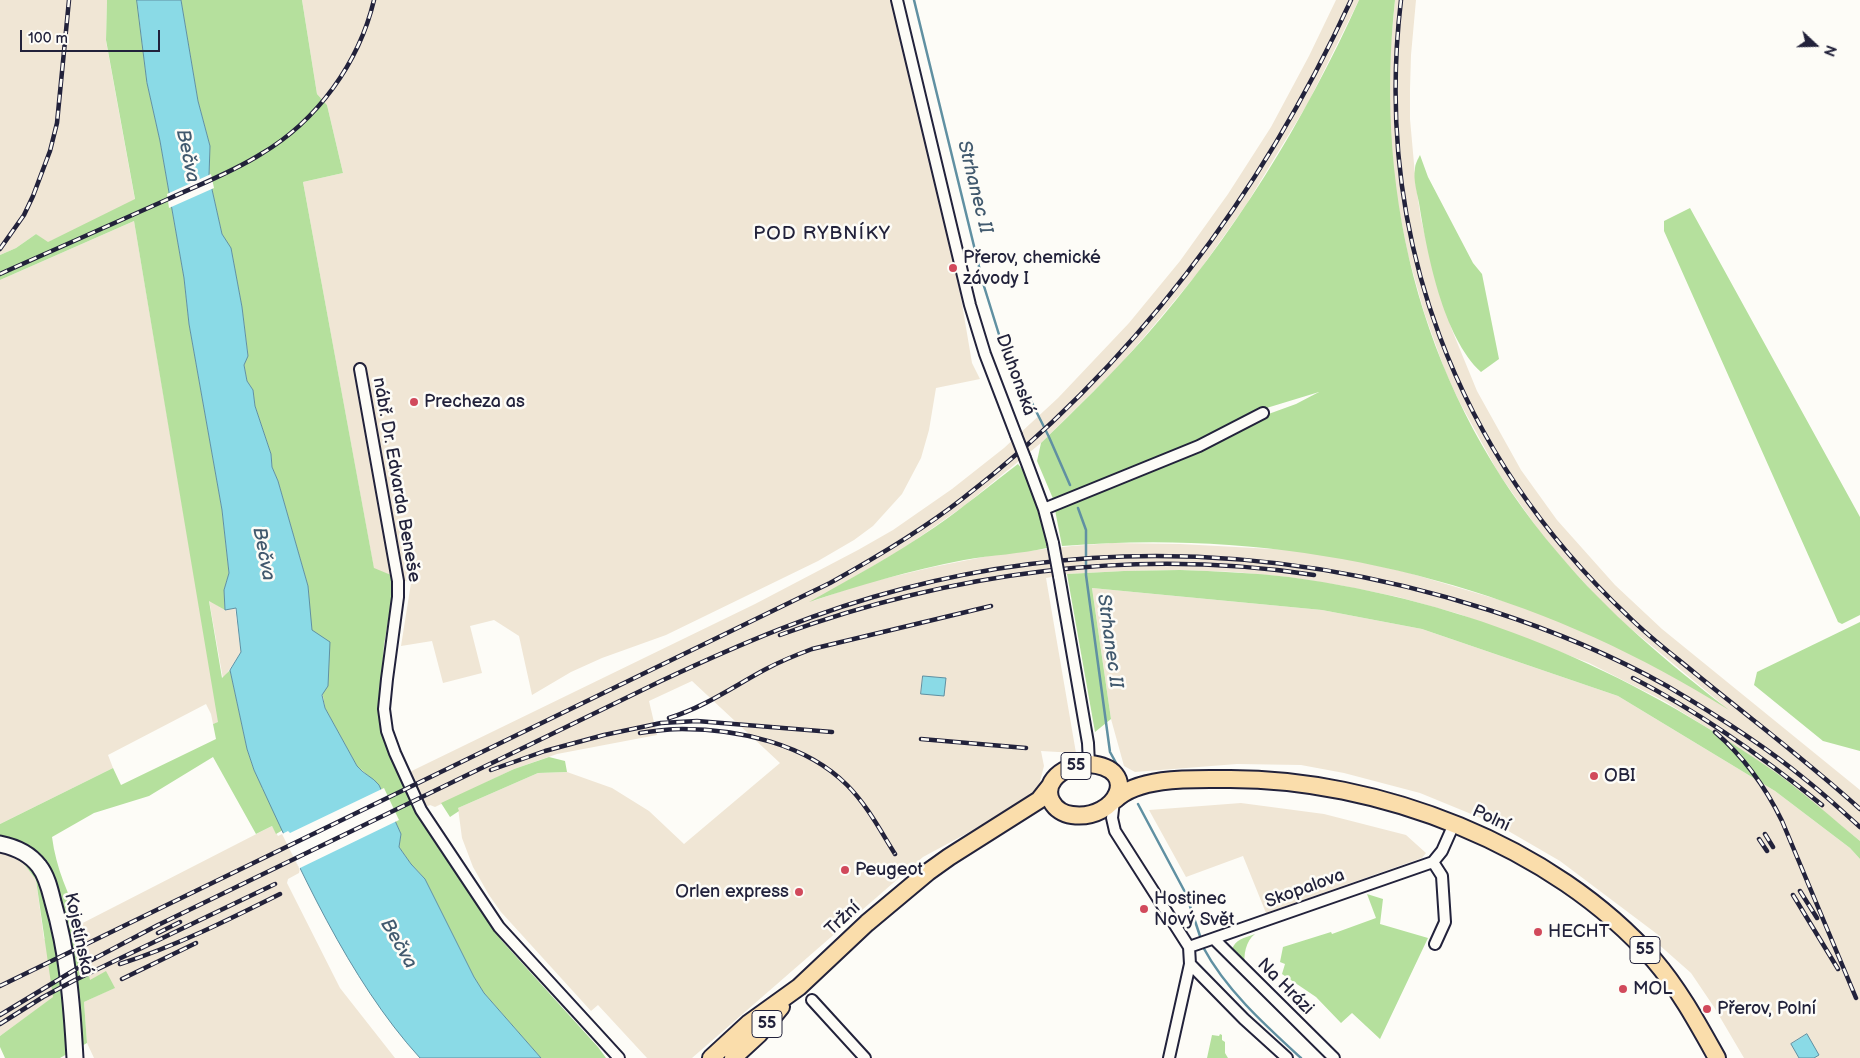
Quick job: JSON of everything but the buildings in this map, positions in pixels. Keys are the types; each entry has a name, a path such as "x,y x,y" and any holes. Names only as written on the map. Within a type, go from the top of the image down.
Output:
{"main road":[{"name":"55","path":"1088,764 1101,766 1113,772 1119,788 1115,800 1107,807 1092,814 1078,816 1064,814 1052,803 1049,792 1050,786 1056,777 1066,770 1088,764"},
{"name":"Polní","path":"1113,772 1128,778 1163,782"},
{"name":"Polní","path":"1115,800 1128,790 1141,785 1163,782 1272,779 1359,793 1386,800 1454,824 1533,863 1571,888 1619,926 1654,960 1674,986 1717,1058"},
{"name":"Tržní","path":"711,1058 749,1023 798,987 867,923 928,872 1039,800 1047,793 1050,786"},
{"name":"Tržní","path":"990,832 1043,813 1064,814"},
{"name":"Kojetínská","path":"0,844 18,850 32,859 40,867 47,881 60,929 68,974 75,1058"},
{"name":"Tržní","path":"733,1058 759,1034 798,987"}],"street":[{"name":"Dluhonská","path":"897,0 970,305 985,354 1044,509 1053,543 1088,743 1088,764"},
{"name":"nábř. Dr. Edvarda Beneše","path":"360,370 398,581 398,597 386,678 384,709 391,745 421,810 489,914 518,949 619,1058"},
{"path":"1044,509 1199,446 1263,413"},
{"path":"1115,800 1112,818 1116,830 1189,947 1190,964 1169,1058"},
{"path":"1092,814 1106,821 1116,830"},
{"path":"1435,944 1445,922 1442,876 1433,862 1442,851 1454,824"},
{"name":"Skopalova","path":"1189,947 1433,862"},
{"name":"Na Hrázi","path":"1214,939 1334,1058"},
{"path":"1190,964 1244,1019 1287,1058"},
{"path":"812,1000 865,1058"}],"shaded area":[{"path":"0,0 107,0 106,41 135,200 47,243 36,234 16,248 0,255"},
{"path":"302,0 892,0 948,221 972,363 980,379 936,388 929,430 921,458 902,494 873,526 854,540 818,561 666,635 602,658 571,672 532,695 519,636 494,620 470,626 482,673 443,683 432,641 401,646 411,583 374,569 303,182 343,173 327,105 317,94"},
{"path":"1336,0 1359,0 1308,103 1246,205 1197,274 1145,336 1118,367 1041,443 964,506 904,548 813,601 862,584 933,567 993,555 1072,546 1112,543 1180,544 1292,550 1348,559 1406,572 1520,606 1567,624 1623,650 1671,674 1723,705 1624,623 1558,554 1499,474 1459,401 1445,371 1424,312 1408,255 1395,189 1389,119 1390,54 1395,0 1416,0 1411,55 1410,119 1421,219 1435,277 1452,330 1477,391 1521,470 1557,520 1615,585 1662,629 1860,790 1860,841 1776,773 1664,701 1589,663 1459,614 1398,597 1288,577 1180,570 1067,574 1046,578 1076,753 1041,751 1044,766 1038,789 1014,808 923,857 692,1058 647,1058 598,1005 591,1011 501,912 489,895 473,867 462,838 458,808 538,773 567,772 612,788 649,811 684,844 780,763 692,681 649,701 657,735 557,754 514,769 435,807 430,805 300,868 299,873 288,879 287,883 340,988 395,1058 94,1058 87,1043 84,1002 114,988 90,980 54,997 0,1036 0,851 8,853 24,864 36,880 44,939 71,929 272,826 278,836 755,604 893,530 952,489 1004,448 1058,398 1129,323 1180,261 1228,194 1271,127"},
{"path":"134,221 219,722 213,724 206,704 108,755 113,768 0,824 0,280"},
{"path":"1092,588 1322,610 1422,629 1618,696 1775,791 1850,848 1860,859 1860,1058 1744,1058 1714,1007 1691,973 1657,943 1661,937 1560,861 1498,825 1420,793 1344,773 1301,765 1237,764 1135,772 1124,766 1111,719"},
{"path":"209,600 225,610 235,608 241,652 223,679"},
{"path":"1241,803 1324,814 1406,835 1426,853 1422,858 1266,913 1243,856 1186,877 1149,810"}],"green space":[{"path":"107,0 137,0 147,83 160,141 184,278 189,324 222,510 229,573 224,590 225,610 209,601 222,678 230,670 247,749 254,770 283,830 276,834 272,826 256,834 213,757 149,796 94,813 52,837 56,860 63,881 82,922 72,929 78,928 90,980 106,971 115,988 84,1002 87,1043 60,1058 5,1058 0,1047 0,1036 53,997 36,880 24,864 8,853 0,851 0,824 113,768 121,785 216,739 213,724 218,722 134,221 0,280 0,255 16,248 36,234 48,242 135,199 106,40"},
{"path":"181,0 302,0 317,94 327,105 343,173 303,182 374,568 391,575 391,603 384,645 379,711 383,735 398,774 433,840 502,941 606,1058 541,1058 484,993 474,977 425,879 399,847 401,834 379,785 357,766 325,708 309,612 308,586 278,481 272,467 271,454 255,406 253,390 247,381 244,365 248,355 242,307 231,249 222,234 209,176 210,146 198,101"},
{"path":"1359,0 1395,0 1390,75 1392,150 1402,223 1418,294 1442,363 1473,429 1512,493 1577,575 1639,636 1729,710 1653,666 1574,628 1492,597 1409,573 1324,556 1237,545 1150,542 1062,546 1055,510 1057,508 1037,461 1041,443 1132,352 1207,260 1237,219 1264,177 1315,90","holes":["1319,392 1296,404 1263,416 1260,410"]},
{"path":"1420,155 1428,177 1473,263 1482,274 1499,359 1481,372 1468,357 1456,338 1432,269 1415,182 1415,167"},
{"path":"1690,208 1860,517 1860,615 1842,624 1838,622 1664,231 1664,221"},
{"path":"1018,464 1033,492 1047,548 964,560 925,568 809,602 920,537"},
{"path":"1180,570 1289,577 1355,588 1420,603 1483,622 1544,644 1662,701 1719,735 1775,772 1860,841 1860,859 1850,848 1775,791 1618,696 1422,629 1322,610 1092,588 1111,719 1095,732 1067,574"},
{"path":"1860,622 1860,751 1823,741 1754,685 1757,672"},
{"path":"549,757 565,761 567,772 538,773 458,808 459,811 450,817 441,803 514,769"},
{"path":"1367,894 1383,899 1380,924 1428,938 1380,1039 1352,1013 1341,1023 1316,997 1282,974 1285,964 1280,962 1283,947 1331,932 1332,934 1376,918"},
{"path":"1255,934 1249,940 1246,948 1245,966 1232,950 1233,946 1238,941"},
{"path":"1220,1034 1225,1042 1225,1053 1228,1058 1207,1058 1212,1035 1219,1036"}],"water":[{"name":"Bečva","path":"137,0 181,0 198,101 210,146 209,176 222,234 231,248 242,307 248,356 244,365 247,381 253,390 255,406 271,454 272,467 278,481 308,586 312,630 330,642 328,686 322,695 325,708 357,766 379,785 401,834 399,847 425,879 474,977 484,993 541,1058 420,1058 394,1027 348,958 307,883 254,770 247,749 230,670 241,652 236,608 225,610 224,590 229,573 222,510 189,324 184,278 160,141 147,83"},
{"path":"923,676 946,678 944,696 921,694"},
{"path":"1807,1034 1819,1055 1814,1058 1799,1058 1791,1044"}],"pier":[{"path":"211,174 214,188 169,208 167,194"},
{"path":"384,788 399,820 300,868 300,870 282,834 288,831 290,833"}],"waterway":[{"name":"Strhanec II","path":"914,0 983,283 1001,341 1049,437 1070,485"},
{"name":"Strhanec II","path":"1078,508 1086,530 1086,575 1110,752 1120,770"},
{"name":"Strhanec II","path":"1138,804 1186,894 1200,936"},
{"name":"Strhanec II","path":"1203,947 1223,978 1247,1006 1301,1058"}],"railway":[{"path":"0,249 24,215 50,151 57,123 69,0"},
{"path":"0,274 226,173 250,161 281,140 300,125 333,88 358,46 374,0"},
{"path":"0,986 830,583 898,544 946,511 1024,448 1082,393 1136,335 1187,273 1234,209 1277,141 1316,72 1351,0"},
{"path":"1401,0 1396,88 1400,173 1415,256 1440,336 1473,412 1516,485 1568,553 1628,616 1661,646 1799,757 1860,809"},
{"path":"0,1015 86,963 158,925 720,654 809,618 902,589 976,572 1050,562 1124,556 1197,557 1270,562 1343,573 1416,589 1489,610 1580,644 1667,686 1756,742 1790,767 1860,827"},
{"path":"780,635 844,613 910,596 976,581 1043,571 1111,565 1179,564 1246,567 1314,575"},
{"path":"669,718 695,708 772,666 812,649 991,606"},
{"path":"1633,678 1683,706 1731,737 1822,805"},
{"path":"491,770 545,751 604,735 661,723 697,721 832,732"},
{"path":"640,733 682,729 726,732 748,736 792,749 812,759 847,785 867,809 895,854"},
{"path":"1715,732 1744,762 1761,784 1782,821 1856,998"},
{"path":"921,739 1026,748"},
{"path":"1765,834 1773,847"},
{"path":"1759,839 1767,851"},
{"path":"0,1024 43,997 75,980 275,884"},
{"path":"1800,891 1817,918"},
{"path":"120,964 182,941 280,894"},
{"path":"1793,895 1838,969"},
{"path":"158,933 180,922"},
{"path":"122,979 196,943"}],"place":[{"name":"Přerov, chemické závody I","path":"953,268"},
{"name":"Precheza as","path":"414,402"},
{"name":"OBI","path":"1594,776"},
{"name":"Peugeot","path":"845,870"},
{"name":"Orlen express","path":"799,892"},
{"name":"Hostinec Nový Svět","path":"1144,909"},
{"name":"HECHT","path":"1538,932"},
{"name":"MOL","path":"1623,989"},
{"name":"Přerov, Polní","path":"1707,1009"}],"district":[{"name":"POD RYBNÍKY","path":"822,234"}]}
